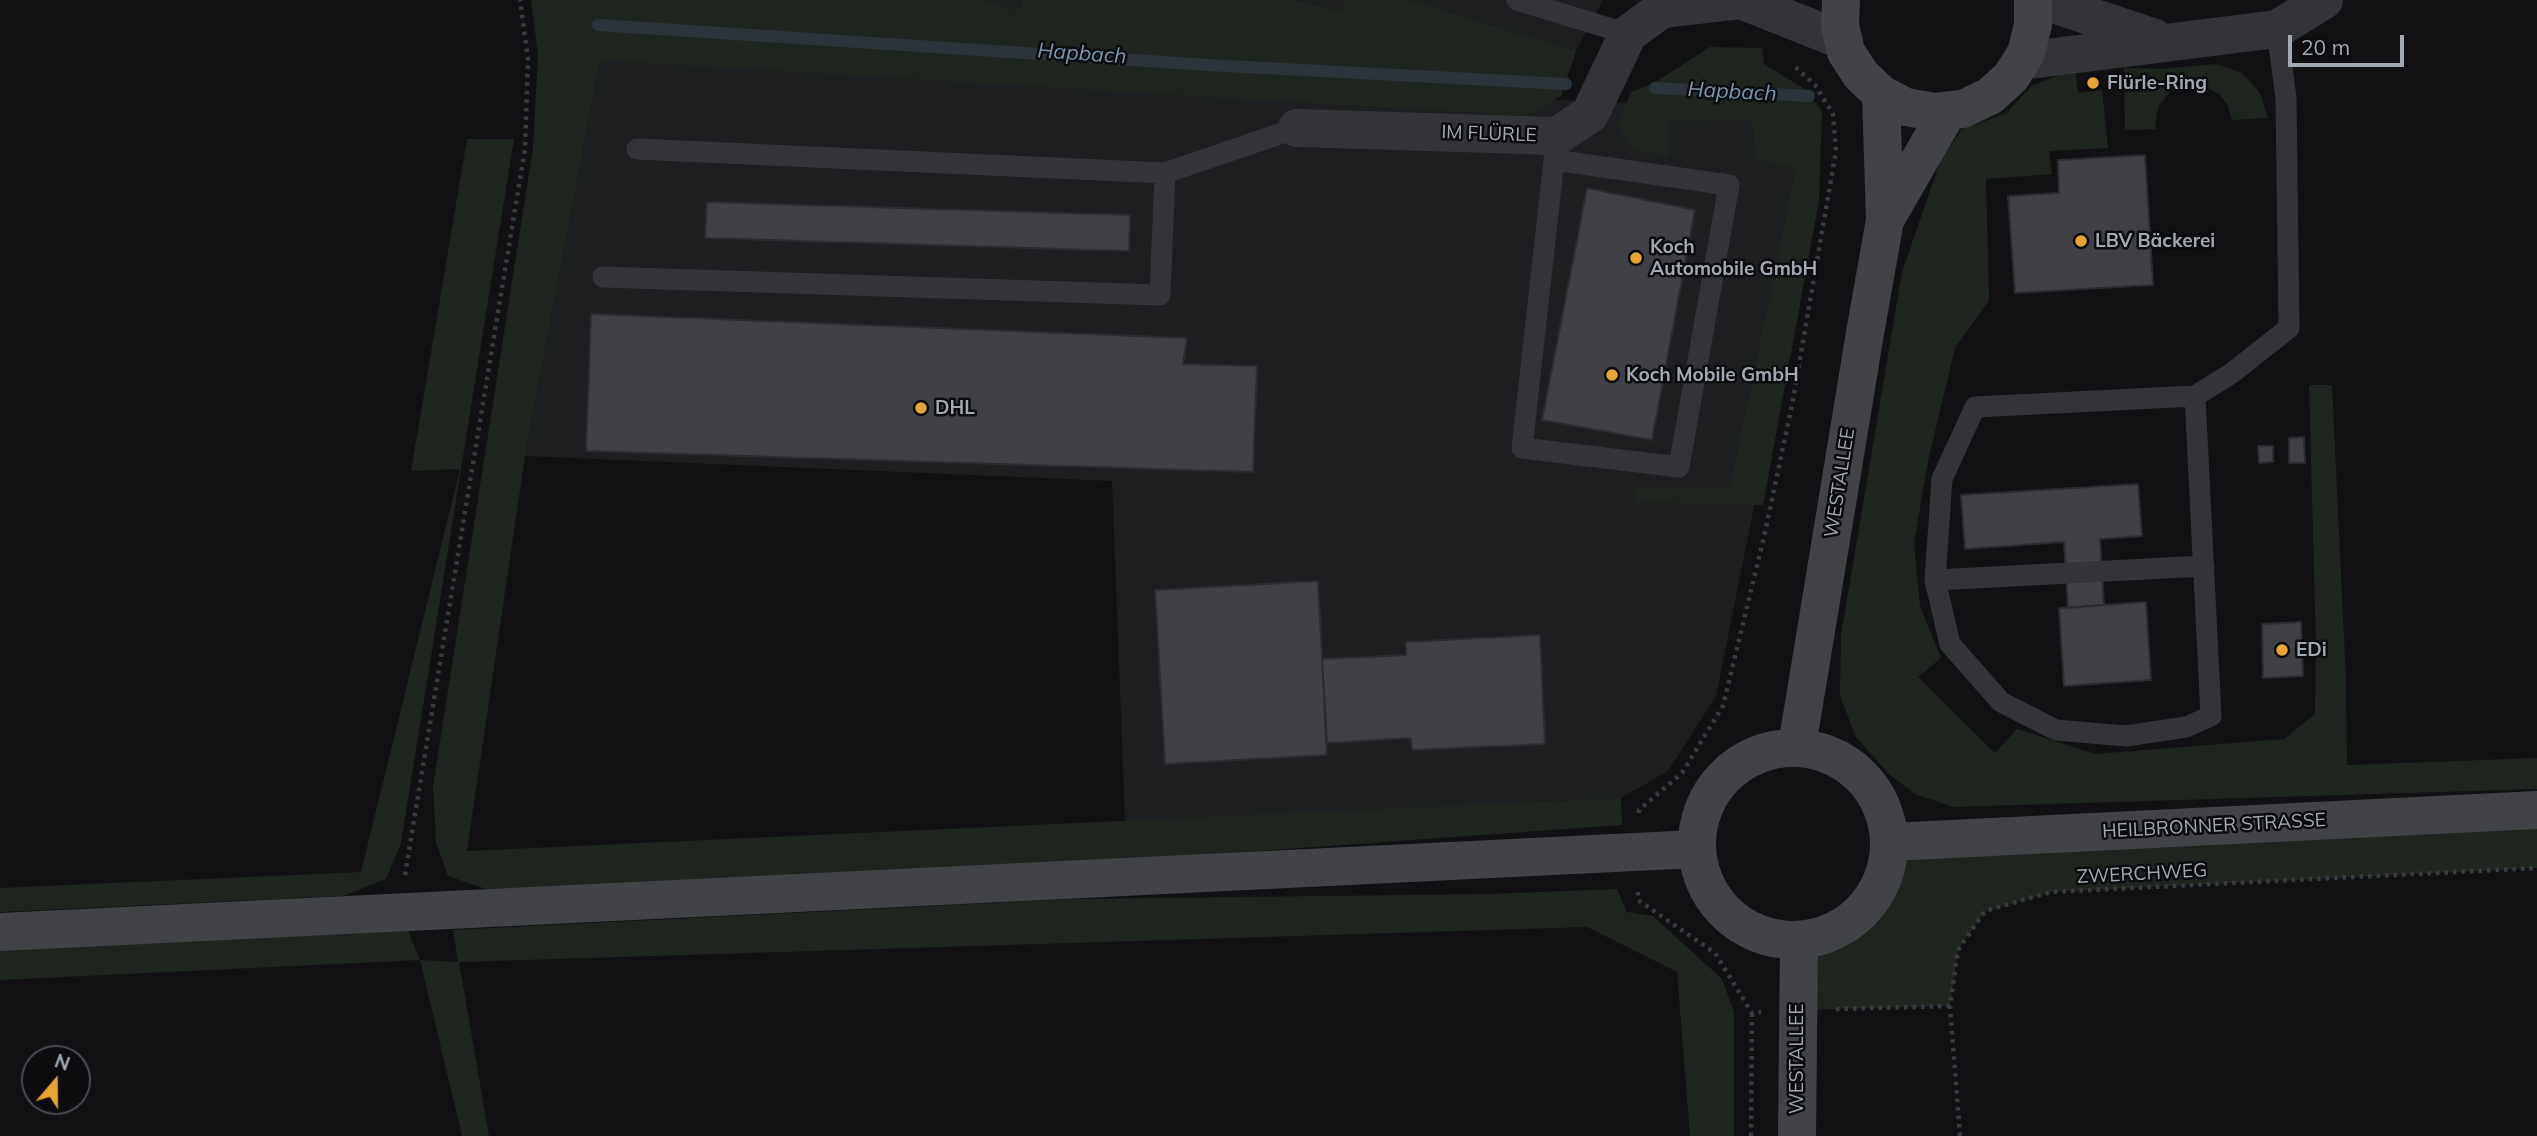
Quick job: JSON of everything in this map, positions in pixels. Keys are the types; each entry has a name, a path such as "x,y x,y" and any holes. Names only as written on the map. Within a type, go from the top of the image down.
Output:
{"main road":[{"path":"1840,0 1840,24 1846,52 1861,75 1881,94 1906,107 1935,112 1963,109 1990,96 2011,77 2026,53 2034,25 2033,0"},
{"name":"WESTALLEE","path":"1797,746 1885,220 1881,94"},
{"name":"WESTALLEE","path":"1885,220 1948,111"},
{"path":"1797,746 1833,755 1863,776 1883,806 1891,842 1883,882 1863,911 1833,932 1799,941 1762,935 1729,916 1706,886 1696,849 1702,810 1724,776 1757,753 1797,746"},
{"name":"HEILBRONNER STRASSE","path":"1891,842 2537,810"},
{"path":"0,932 1696,849"},
{"name":"WESTALLEE","path":"1797,1136 1799,941"}],"street":[{"name":"IM FLÜRLE","path":"1297,128 1555,148 1590,114 1628,34 1662,9 1703,2 1741,0 1844,41"},
{"path":"2041,0 2163,41"},
{"path":"2021,61 2163,41 2277,29 2324,0"}],"lane":[{"path":"1517,0 1554,6 1628,34"},
{"path":"2195,396 2211,716 2186,726 2126,736 2056,730 2001,702 1950,644 1935,580 1942,479 1975,407 2195,396 2232,373 2289,328 2286,98 2277,29"},
{"path":"637,149 1165,173 1297,128"},
{"path":"1555,148 1729,185 1678,467 1522,448 1555,148"},
{"path":"603,277 1160,295 1165,173"},
{"path":"1935,580 2204,566"}],"path":[{"path":"399,914 525,149 527,59 520,0"},
{"path":"1751,1136 1752,1013 1715,953 1638,900 1637,852 1639,810 1682,773 1723,706 1764,537 1792,405 1836,151 1833,114 1815,85 1777,50 1780,16"},
{"name":"ZWERCHWEG","path":"1960,1136 1950,1006 1958,950 1986,911 2051,892 2537,868"},
{"path":"1752,1013 1950,1006"}],"shaded area":[{"path":"531,0 982,0 1018,10 1022,0 1294,0 1341,12 1345,0 1409,0 1576,51 1561,96 1526,116 600,60 525,456 467,851 1621,798 1622,825 1117,861 489,890 448,876 436,842 433,786 533,148 538,55"},
{"path":"982,0 1022,0 1018,10"},
{"path":"1294,0 1345,0 1341,12"},
{"path":"1409,0 1603,0 1576,51"},
{"path":"1710,47 1762,48 1764,64 1805,89 1822,111 1819,201 1763,505 1636,502 1636,488 1730,489 1796,169 1757,159 1752,120 1668,121 1668,156 1633,149 1618,124 1631,92 1654,83"},
{"path":"600,60 1822,111 1755,502 1716,696 1668,771 1621,798 1125,822 1112,481 525,456"},
{"path":"2216,64 2242,73 2260,93 2268,118 2232,120 2227,104 2219,94 2202,85 2187,85 2170,92 2158,107 2155,129 2125,130 2124,68 2160,69"},
{"path":"2075,68 2078,93 2102,90 2108,148 2049,151 2052,174 1986,179 1989,300 1955,348 1928,461 1914,543 1920,606 1941,658 1918,677 1995,753 2017,729 2095,754 2284,739 2315,714 2316,645 2309,385 2332,385 2346,680 2347,765 2537,758 2537,789 1953,807 1915,794 1890,775 1856,737 1840,696 1841,635 1902,272 1940,162 1961,130 2006,113 2032,86"},
{"path":"467,139 514,139 401,843 386,879 343,896 0,912 0,888 361,872 460,469 411,471"},
{"path":"2537,810 2537,868 2051,892 1985,912 1958,950 1950,1006 1797,1010 1799,941 1833,932 1863,911 1883,882 1891,842"},
{"path":"1617,889 1627,912 1653,916 1722,979 1734,1012 1734,1136 1690,1136 1677,972 1587,927 459,962 489,1136 462,1136 420,960 458,962 453,930 1071,899 1489,894"},
{"path":"408,931 420,960 0,980 0,950"}],"building":[{"name":"LBV Bäckerei","path":"2145,155 2153,285 2015,293 2008,196 2059,193 2058,160"},
{"path":"1587,188 1695,210 1652,440 1542,420"},
{"path":"707,202 1130,215 1129,251 705,238"},
{"name":"DHL","path":"591,314 1187,338 1183,364 1257,366 1253,472 586,451"},
{"path":"2304,437 2305,463 2289,463 2289,438"},
{"path":"2258,446 2273,446 2273,462 2259,463"},
{"path":"2138,484 2142,536 2100,539 2104,605 2068,608 2064,542 1965,549 1961,495"},
{"path":"1318,581 1327,755 1165,764 1155,590"},
{"path":"2146,602 2151,680 2064,686 2059,608"},
{"name":"EDi","path":"2301,622 2303,676 2263,678 2262,624"},
{"path":"1540,635 1545,744 1412,750 1411,738 1327,743 1322,659 1406,655 1406,642"}],"waterway":[{"name":"Hapbach","path":"598,25 1208,65 1566,84"},
{"name":"Hapbach","path":"1655,88 1809,96"}],"place":[{"name":"Flürle-Ring","path":"2093,83"},
{"name":"LBV Bäckerei","path":"2081,241"},
{"name":"Koch Automobile GmbH","path":"1636,258"},
{"name":"Koch Mobile GmbH","path":"1612,375"},
{"name":"DHL","path":"921,408"},
{"name":"EDi","path":"2282,650"}]}
